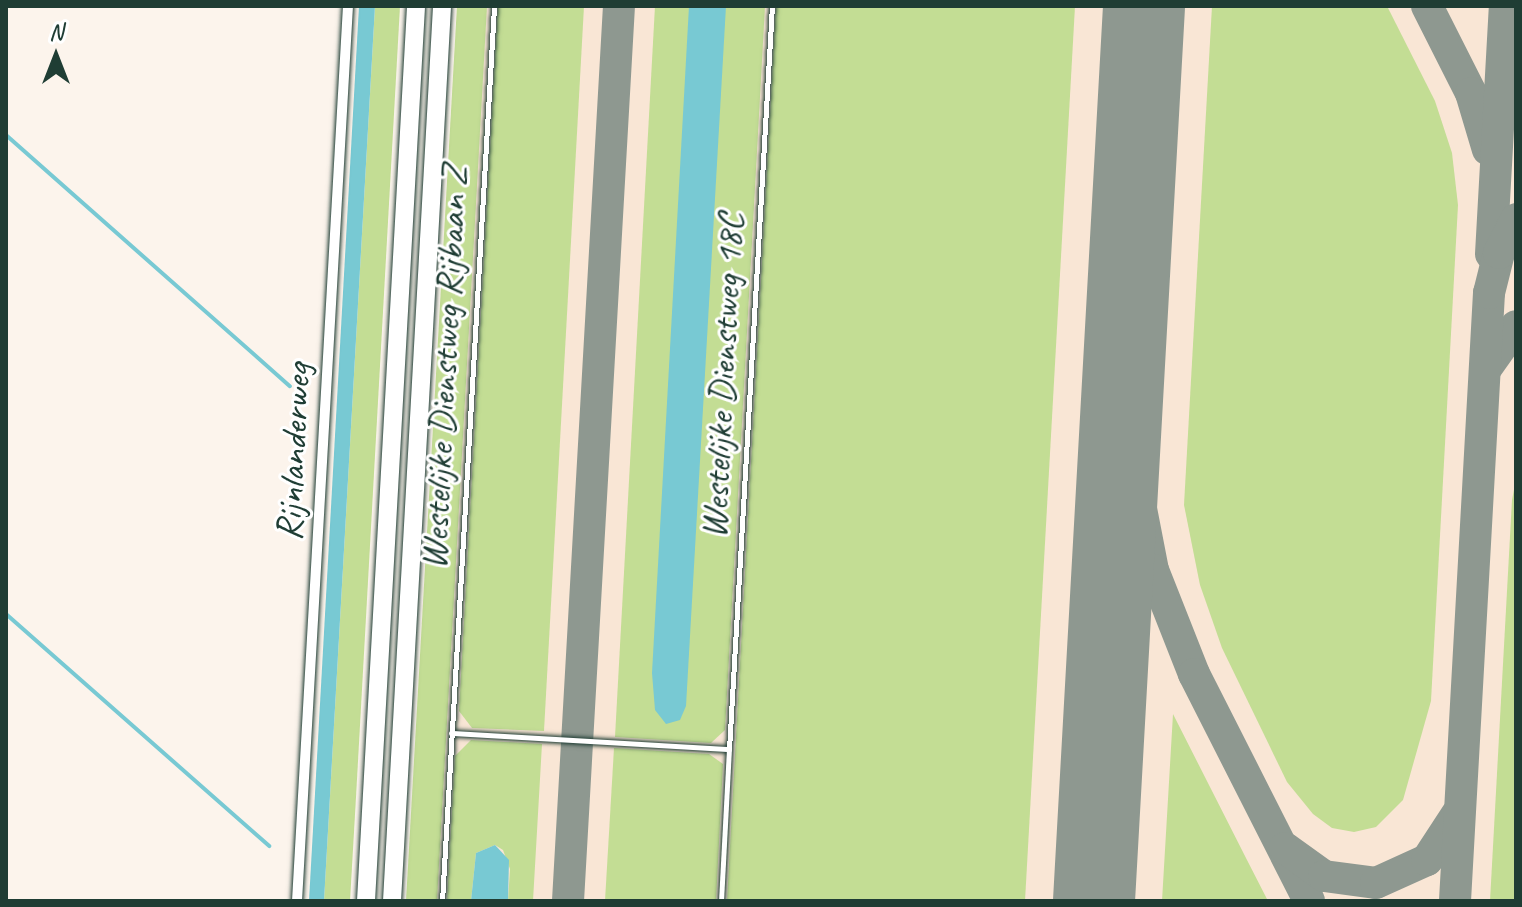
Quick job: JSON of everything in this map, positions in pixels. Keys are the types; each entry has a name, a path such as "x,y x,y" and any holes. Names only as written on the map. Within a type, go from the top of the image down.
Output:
{"highway":[{"path":"366,901 416,6"},
{"path":"392,901 442,6"}],"street":[{"name":"Rijnlanderweg","path":"297,901 348,6"}],"lane":[{"name":"Westelijke Dienstweg Rijbaan Z","path":"442,901 494,6"},
{"name":"Westelijke Dienstweg 18C","path":"721,901 772,6"},
{"path":"451,733 729,749"}],"shaded area":[{"path":"484,6 1516,6 1516,901 434,901"}],"green space":[{"path":"375,6 400,6 356,797 350,901 324,901"},
{"path":"457,6 487,6 437,901 406,901"},
{"path":"498,6 584,6 544,731 472,728 459,711"},
{"path":"655,6 765,6 725,730 711,743 615,737"},
{"path":"776,6 1075,6 1025,901 727,901"},
{"path":"1212,6 1387,6 1435,101 1452,153 1458,205 1431,701 1403,800 1376,827 1354,832 1332,828 1313,814 1287,782 1222,648 1200,585 1184,505"},
{"path":"1516,479 1516,901 1490,901 1512,500"},
{"path":"1173,714 1247,860 1268,901 1162,901"},
{"path":"471,740 542,744 533,901 508,901 510,869 503,850 495,845 476,853 471,901 447,901 455,756"},
{"path":"614,748 709,754 723,764 716,901 605,901"}],"water":[{"path":"359,6 375,6 324,901 309,901"},
{"path":"689,6 726,6 686,706 680,720 666,724 655,710 652,673"},
{"path":"495,845 509,860 508,901 471,901 476,853"}],"waterway":[{"path":"6,135 290,386"},
{"path":"6,614 269,846"}],"taxiway":[{"path":"568,901 619,6"},
{"path":"1427,6 1471,93 1488,150"},
{"path":"1491,254 1505,6"},
{"path":"1455,901 1489,293 1499,253 1516,219"},
{"path":"1487,367 1516,326"},
{"path":"1123,375 1130,452 1153,570 1194,674 1309,901"},
{"path":"1285,848 1324,876 1376,883 1427,860 1457,814"}],"runway":[{"path":"1094,901 1144,6"}]}
